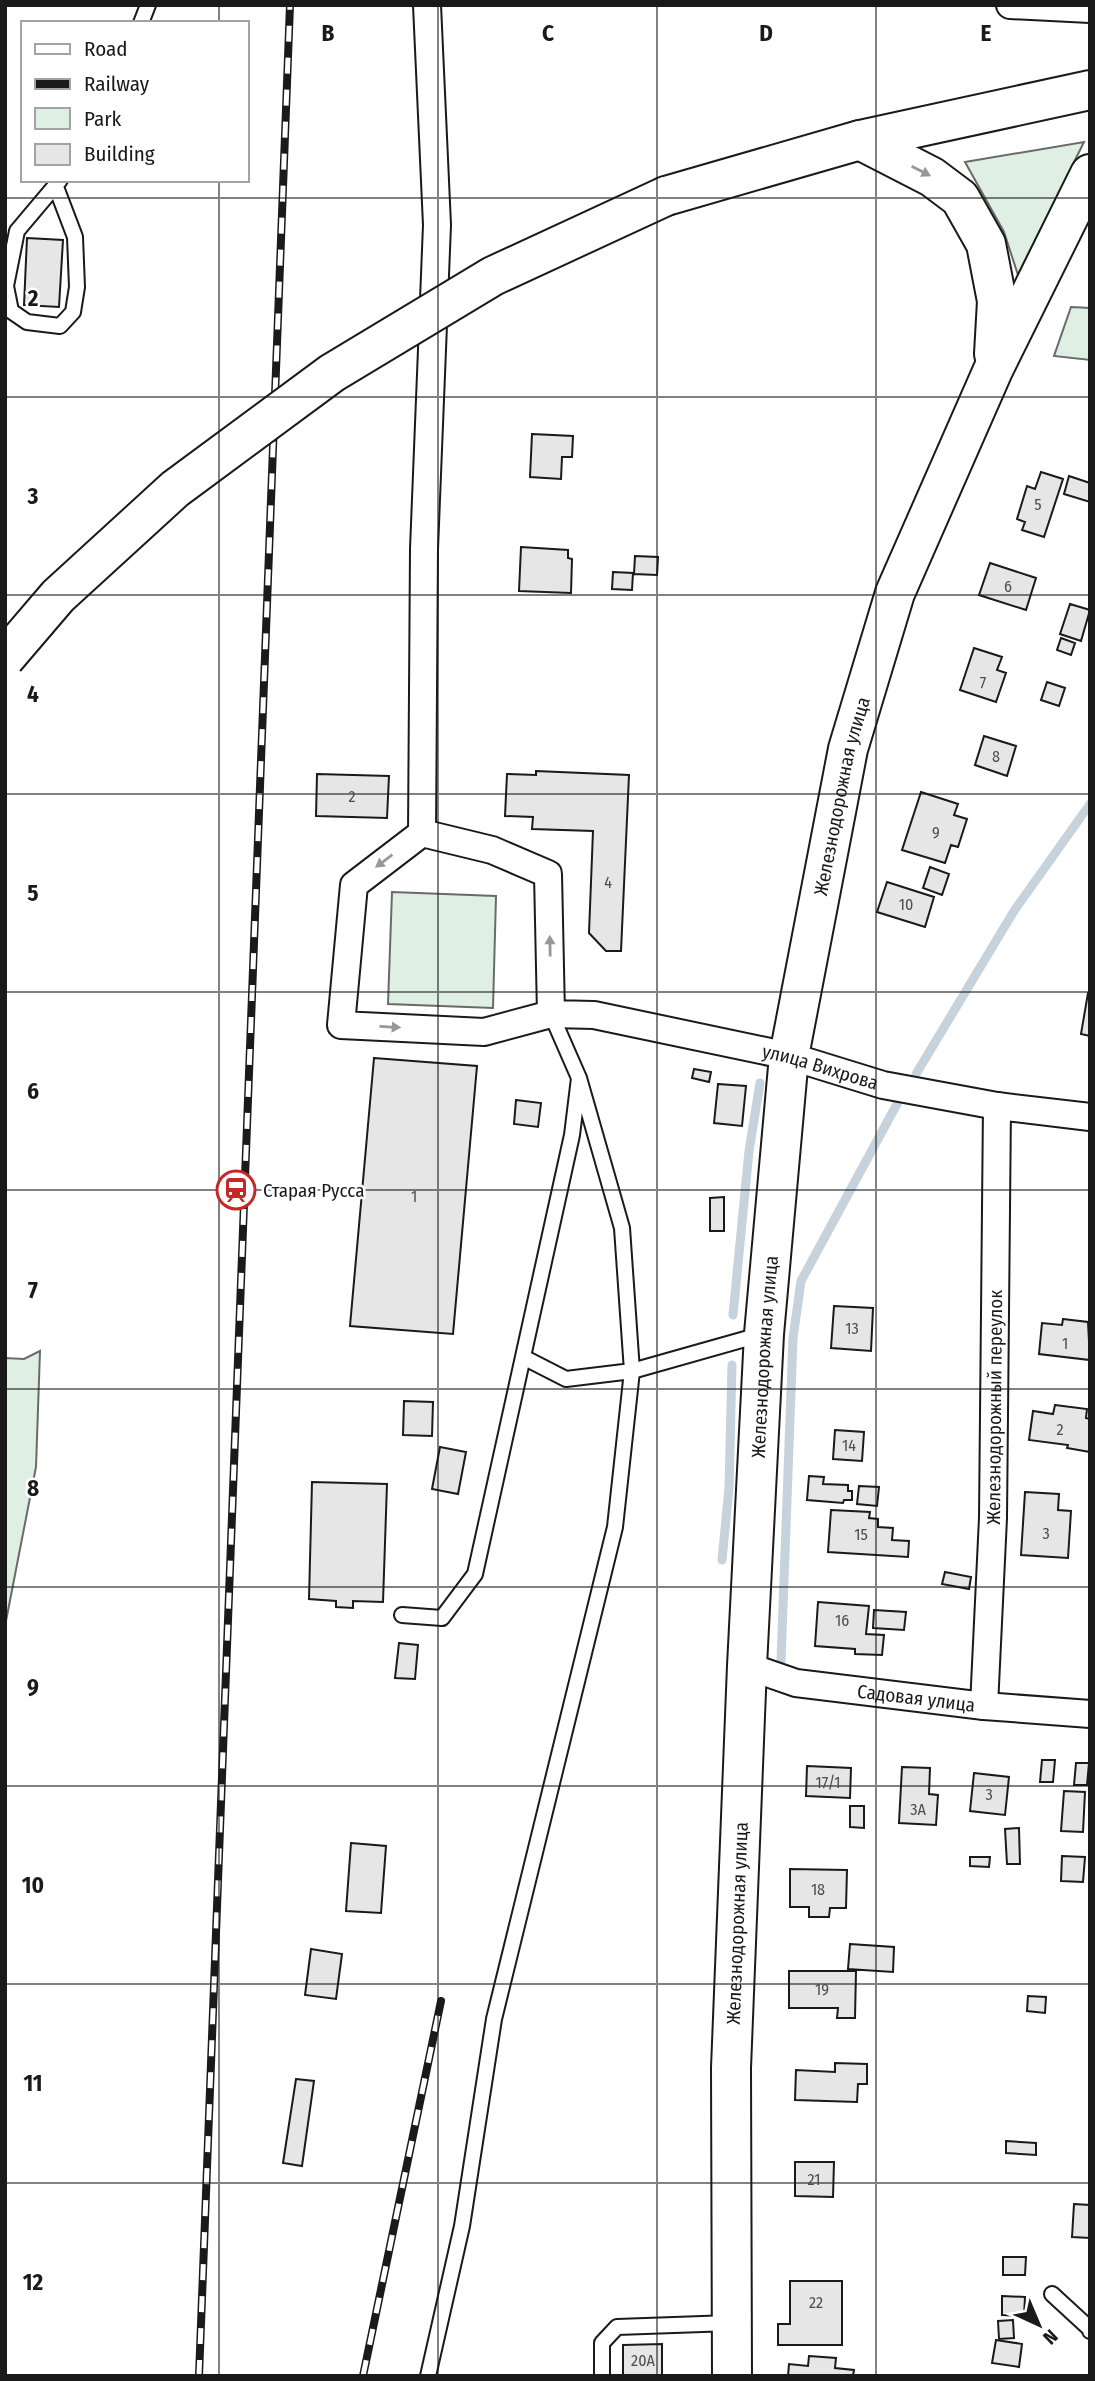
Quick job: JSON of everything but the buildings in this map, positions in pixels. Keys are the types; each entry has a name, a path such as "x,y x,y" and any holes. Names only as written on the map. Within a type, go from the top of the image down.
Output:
{"street":[{"path":"422,833 424,549 437,225 427,5"},
{"path":"1010,5 1090,9"},
{"path":"5,658 58,596 175,489 332,373 493,276 666,196 860,140 1090,89"},
{"path":"860,140 932,177 960,198 986,244 997,301 993,370"},
{"name":"Железнодорожная улица","path":"732,2376 731,2068 747,1666 764,1334 789,1056 848,749 895,593 993,370 1090,174"},
{"path":"422,833 492,850 548,874 551,1014 484,1032 341,1025 354,885 422,833"},
{"name":"улица Вихрова","path":"551,1014 594,1014 789,1056 883,1084 996,1106 1090,1117"},
{"name":"Железнодорожный переулок","path":"984,1706 993,1518 996,1106"},
{"name":"Садовая улица","path":"747,1666 796,1683 984,1706 1090,1714"}],"lane":[{"path":"58,184 75,237 77,287 73,312 60,326 27,322 10,311 6,286 17,231 58,184"},
{"path":"428,2376 462,2226 494,2019 615,1527 632,1371 622,1228 579,1078 551,1014"},
{"path":"402,1615 442,1618 475,1574 572,1135 579,1078"},
{"path":"523,1357 566,1379 632,1371 764,1334"},
{"path":"1052,2294 1090,2328 1090,2331"},
{"path":"602,2376 602,2343 617,2327 732,2323"}],"green space":[{"path":"1084,142 1018,275 1004,232 965,162"},
{"path":"1071,307 1090,308 1090,360 1054,356"},
{"path":"392,892 496,896 493,1008 388,1004"},
{"path":"40,1351 36,1467 5,1626 5,1358 24,1359"}],"waterway":[{"path":"916,1074 1014,911 1090,804"},
{"path":"733,1315 749,1151 760,1083"},
{"path":"781,1661 793,1338 801,1281 897,1104"},
{"path":"722,1560 729,1488 732,1365"}],"railway":[{"path":"199,2376 290,5"},
{"path":"363,2376 441,2001"}],"place":[{"name":"Старая Русса","path":"236,1190"}]}
